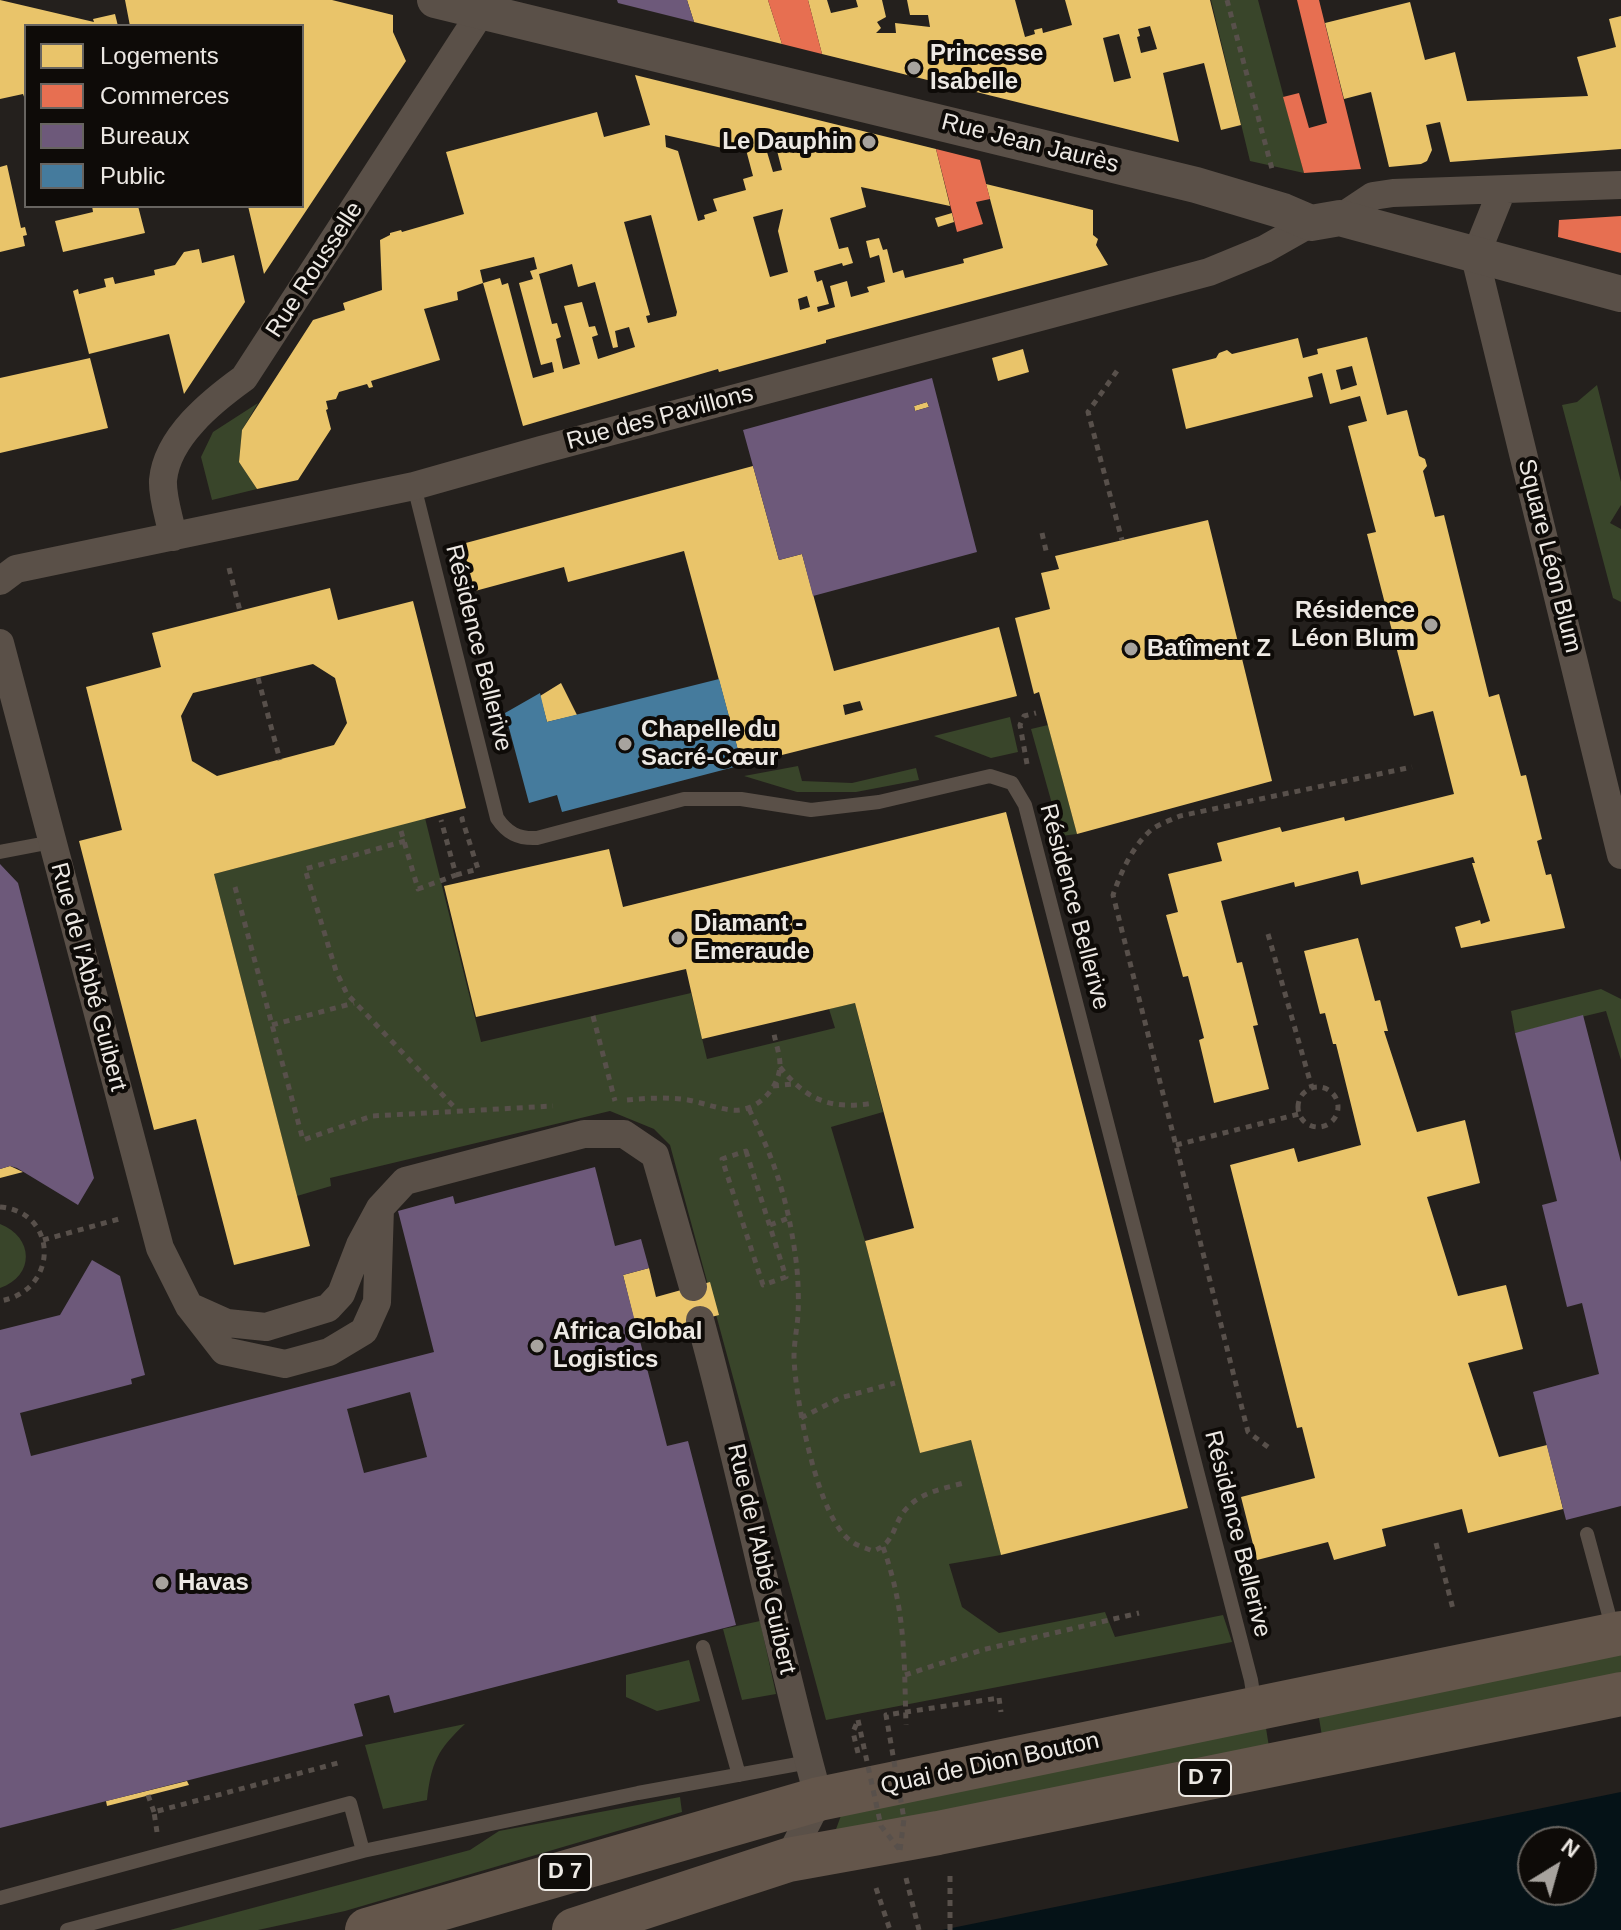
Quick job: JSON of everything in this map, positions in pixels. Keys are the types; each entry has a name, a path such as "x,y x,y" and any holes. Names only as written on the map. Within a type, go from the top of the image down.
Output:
{"main road":[{"name":"Quai de Dion Bouton","path":"367,1930 814,1781 1255,1708 1618,1634"},
{"name":"D 7","path":"574,1930 788,1860 953,1830 1621,1694"}],"street":[{"name":"Rue Jean Jaurès","path":"435,0 486,5 1183,182 1311,218 1621,294"},
{"name":"Rue Rousselle","path":"173,537 163,481 171,452 206,405 244,378 486,5"},
{"name":"Rue des Pavillons","path":"0,581 16,569 414,486 1209,272 1265,249 1311,218 1373,196 1621,185"},
{"path":"1475,257 1502,190"},
{"name":"Square Léon Blum","path":"1475,257 1621,855"},
{"name":"Rue de l'Abbé Guibert","path":"0,643 160,1248 189,1306 224,1351 285,1364 329,1352 364,1331 377,1302 380,1208"},
{"path":"189,1306 227,1323 266,1327 328,1308 341,1294 360,1245 380,1208 405,1181 584,1134 624,1134 655,1155 693,1287"},
{"name":"Rue de l'Abbé Guibert","path":"700,1320 730,1427 814,1781"},
{"path":"788,1860 814,1781"}],"lane":[{"name":"Résidence Bellerive","path":"414,486 497,818 505,829 525,839 684,799 727,798 811,810 879,802 990,776 1012,783 1025,805 1228,1586 1255,1708"},
{"path":"0,852 52,842"},
{"path":"1587,1534 1618,1634"},
{"path":"703,1647 739,1775"},
{"path":"67,1930 363,1851 739,1775 814,1781"},
{"path":"0,1898 350,1803 363,1851"}],"path":[{"path":"1227,0 1311,218"},
{"path":"1117,371 1088,412 1122,540"},
{"path":"1042,533 1047,555"},
{"path":"229,568 240,611"},
{"path":"258,678 280,760"},
{"path":"1012,783 1028,763 1020,725 1024,716 1036,713"},
{"path":"1268,1447 1248,1432 1113,895 1120,874 1133,852 1152,829 1180,816 1412,767"},
{"path":"401,831 418,889 478,869 462,819 496,809"},
{"path":"441,820 456,875"},
{"path":"405,841 305,869 336,971 354,1003 457,1111"},
{"path":"235,887 303,1140"},
{"path":"1268,934 1312,1088"},
{"path":"272,1025 354,1003"},
{"path":"593,1016 615,1101"},
{"path":"780,1066 794,1084 832,1105 854,1107 874,1103"},
{"path":"773,1086 794,1084"},
{"path":"1312,1088 1331,1092 1337,1103 1335,1116 1326,1125 1307,1124 1299,1114 1302,1096 1312,1088"},
{"path":"749,1109 770,1150 786,1195 796,1256 799,1311 794,1356 801,1418 834,1521 850,1541 873,1551 892,1539 906,1508 924,1494 967,1482"},
{"path":"1176,1145 1299,1114"},
{"path":"746,1151 770,1225 786,1277 763,1285 722,1159 746,1151"},
{"path":"0,1207 19,1211 31,1220 43,1240 44,1264 39,1278 28,1290 0,1301"},
{"path":"43,1240 150,1210"},
{"path":"770,1225 789,1218"},
{"path":"801,1418 840,1398 895,1383"},
{"path":"1436,1543 1453,1609"},
{"path":"883,1547 896,1583 902,1618 906,1725"},
{"path":"905,1675 982,1650 1139,1613"},
{"path":"903,1863 900,1850 904,1819 886,1715 999,1698 1001,1712"},
{"path":"858,1754 853,1732 858,1720 881,1826 900,1850"},
{"path":"154,1812 338,1763"},
{"path":"148,1795 162,1854"},
{"path":"950,1874 950,1930"},
{"path":"906,1877 919,1930"},
{"path":"876,1888 890,1930"}],"green space":[{"path":"1211,0 1258,0 1304,173 1250,161"},
{"path":"1597,385 1621,482 1621,505 1610,523 1621,529 1621,602 1613,598 1562,405 1577,402"},
{"path":"258,403 242,430 239,462 257,489 212,500 201,457 213,432"},
{"path":"1010,717 1018,752 991,758 934,736"},
{"path":"1048,725 1077,834 1061,836 1031,729"},
{"path":"798,766 802,781 852,783 916,768 919,780 856,792 797,792 744,776"},
{"path":"425,818 481,1042 691,993 707,1059 835,1028 829,1009 855,1003 883,1112 831,1127 865,1241 920,1453 971,1440 1001,1555 949,1564 962,1607 999,1633 1105,1612 1115,1637 1223,1615 1232,1642 826,1720 670,1145 654,1129 610,1111 330,1178 331,1186 297,1196 214,874"},
{"path":"1601,989 1621,999 1621,1060 1606,1011 1515,1033 1511,1011"},
{"path":"0,1224 19,1238 26,1256 20,1275 0,1288"},
{"path":"760,1621 776,1694 742,1700 723,1629"},
{"path":"1621,1652 1621,1676 1322,1736 1318,1712"},
{"path":"689,1660 700,1701 657,1711 626,1697 626,1675"},
{"path":"1265,1722 1269,1747 835,1832 843,1810"},
{"path":"465,1724 437,1758 427,1800 383,1809 365,1745"},
{"path":"680,1797 682,1812 345,1911 258,1930 170,1930 470,1850 499,1831"}],"shaded area":[{"path":"1621,1792 1621,1930 942,1930"}],"building: Logements":[{"path":"0,0 94,22 93,19 115,14 118,24 24,24 24,97 23,94 0,99"},
{"path":"125,0 332,0 393,15 393,32 406,61 264,274 248,208 304,208 304,24 130,24"},
{"path":"687,0 768,0 782,44 694,22"},
{"path":"808,0 827,0 831,13 858,7 856,0 882,0 886,17 877,22 881,28 876,33 896,33 895,23 930,27 928,15 910,15 907,0 1015,0 1025,37 1035,34 1034,30 1042,28 1043,33 1072,25 1065,0 1210,0 1241,125 1221,130 1204,63 1163,73 1179,142 822,54","holes":["1150,26 1157,49 1141,53 1138,29","1119,34 1131,78 1114,82 1103,38"]},
{"path":"1410,2 1425,60 1455,52 1467,101 1588,96 1577,57 1616,47 1609,19 1621,16 1621,149 1450,162 1440,122 1426,125 1432,150 1427,161 1389,167 1371,92 1344,99 1325,23"},
{"path":"635,75 936,149 950,206 861,187 866,207 830,218 839,249 848,247 853,263 814,271 817,282 822,280 829,304 817,307 818,312 835,307 830,286 847,281 851,297 869,292 867,287 885,282 879,255 870,258 866,241 879,238 883,250 887,249 893,273 903,270 905,278 964,263 963,259 1003,248 986,184 1093,210 1093,235 1098,239 1096,245 1108,265 826,340 826,343 719,372 718,369 523,426 483,283 457,292 458,300 424,309 440,360 371,381 373,387 369,388 367,384 339,392 336,399 326,401 331,429 298,480 257,489 239,462 242,430 313,320 345,310 343,303 382,290 380,240 390,233 464,214 446,152 597,112 604,137 650,125","holes":["665,135 740,152 738,148 745,146 753,176 743,179 746,190 713,199 717,211 704,215 705,219 698,221 678,151 666,147","774,139 782,170 773,172 764,142","783,209 778,231 788,272 770,277 753,217","651,215 676,316 648,323 646,316 650,315 624,222","534,257 537,269 530,271 533,279 519,283 541,365 552,362 554,372 533,378 508,283 502,285 500,278 483,283 480,270","572,264 578,287 595,282 613,348 618,347 615,331 629,327 635,347 598,359 592,337 598,335 595,326 589,327 582,302 564,306 580,364 563,369 556,339 561,337 557,323 552,324 539,274","807,296 810,307 800,310 798,299"]},
{"path":"7,165 21,228 25,227 27,235 23,236 25,246 0,252 0,167"},
{"path":"92,208 139,208 145,233 63,252 55,221 93,212"},
{"path":"952,213 954,222 938,227 935,218"},
{"path":"199,249 202,263 234,255 245,302 184,394 169,334 89,354 73,291 78,289 79,294 106,287 104,279 113,277 115,284 155,275 154,270 175,265 184,252"},
{"path":"1367,337 1387,415 1407,410 1419,456 1425,459 1427,466 1423,471 1435,517 1444,515 1489,697 1499,694 1521,776 1526,775 1542,839 1537,841 1546,875 1551,874 1565,928 1461,948 1455,927 1480,920 1481,924 1490,921 1472,863 1475,863 1473,857 1361,885 1358,871 1295,887 1294,882 1221,901 1237,963 1242,962 1258,1025 1253,1026 1269,1089 1214,1103 1199,1040 1204,1038 1188,976 1183,977 1166,915 1178,912 1168,874 1222,861 1217,843 1280,827 1282,832 1344,817 1345,821 1454,794 1433,711 1414,716 1367,534 1376,532 1348,426 1367,421 1360,396 1330,404 1322,373 1308,377 1313,397 1186,429 1172,369 1216,358 1227,350 1232,354 1298,338 1303,358 1318,354 1317,349","holes":["1352,366 1357,385 1341,390 1336,370"]},
{"path":"1023,349 1029,372 998,381 992,358"},
{"path":"90,358 108,428 0,453 0,378"},
{"path":"927,402 929,407 915,411 914,406"},
{"path":"753,466 779,560 802,554 834,671 999,627 1017,696 742,765 684,551 568,582 564,567 475,591 462,544","holes":["860,701 863,710 845,715 843,705"]},
{"name":"Batîment Z","path":"1208,520 1272,781 1077,834 1039,692 1034,694 1015,618 1050,609 1041,573 1059,569 1055,556"},
{"path":"330,588 338,620 413,601 466,808 214,874 310,1246 234,1265 196,1119 154,1130 79,841 122,830 86,687 161,667 152,633","holes":["313,664 335,678 347,723 334,745 217,776 192,761 181,716 193,693"]},
{"path":"561,683 577,715 547,722 540,696"},
{"path":"1006,812 1188,1508 1001,1555 971,1440 920,1453 865,1241 914,1228 855,1003 702,1039 686,969 476,1017 444,886 609,849 623,907"},
{"path":"1358,938 1375,1001 1380,1000 1388,1031 1384,1031 1417,1132 1465,1120 1480,1183 1427,1197 1458,1296 1506,1285 1523,1349 1468,1363 1499,1457 1547,1445 1563,1509 1468,1533 1462,1509 1382,1529 1386,1546 1334,1560 1328,1542 1257,1560 1241,1497 1315,1478 1302,1427 1297,1428 1230,1165 1294,1148 1298,1162 1361,1145 1336,1044 1333,1044 1325,1013 1320,1014 1304,951"},
{"path":"10,1166 23,1172 0,1178 0,1169"},
{"path":"649,1268 656,1297 710,1282 719,1315 638,1336 623,1275"},
{"path":"187,1781 189,1785 107,1806 106,1801"}],"building: Commerces":[{"path":"768,0 808,0 822,54 782,44"},
{"path":"1297,0 1319,0 1361,169 1304,173 1283,97 1299,93 1309,128 1327,123"},
{"path":"936,149 980,160 990,199 976,202 983,224 957,232"},
{"path":"1621,216 1621,253 1558,237 1559,220"}],"building: Bureaux":[{"path":"617,0 687,0 694,22 618,3"},
{"path":"932,378 977,552 813,596 802,554 779,560 743,430","holes":["927,402 929,407 915,411 914,406"]},
{"path":"0,864 18,883 94,1178 78,1205 17,1168 10,1166 0,1169"},
{"path":"1583,1015 1621,1162 1621,1506 1566,1520 1533,1392 1599,1374 1582,1303 1567,1307 1542,1205 1557,1201 1515,1033"},
{"path":"595,1167 615,1246 641,1239 649,1268 623,1275 667,1446 688,1441 736,1625 394,1713 389,1695 354,1704 363,1736 0,1828 0,1330 60,1315 92,1260 120,1276 145,1375 131,1379 132,1384 20,1413 31,1456 434,1352 398,1211 453,1196 455,1204","holes":["410,1392 427,1457 364,1473 347,1409"]}],"building: Public":[{"name":"Chapelle du Sacré-Cœur","path":"719,679 742,765 562,812 557,795 529,803 505,713 540,693 547,722"}],"place":[{"name":"Princesse Isabelle","path":"914,68"},
{"name":"Le Dauphin","path":"869,142"},
{"name":"Résidence Léon Blum","path":"1431,625"},
{"name":"Batîment Z","path":"1131,649"},
{"name":"Chapelle du Sacré-Cœur","path":"625,744"},
{"name":"Diamant - Emeraude","path":"678,938"},
{"name":"Africa Global Logistics","path":"537,1346"},
{"name":"Havas","path":"162,1583"}]}
